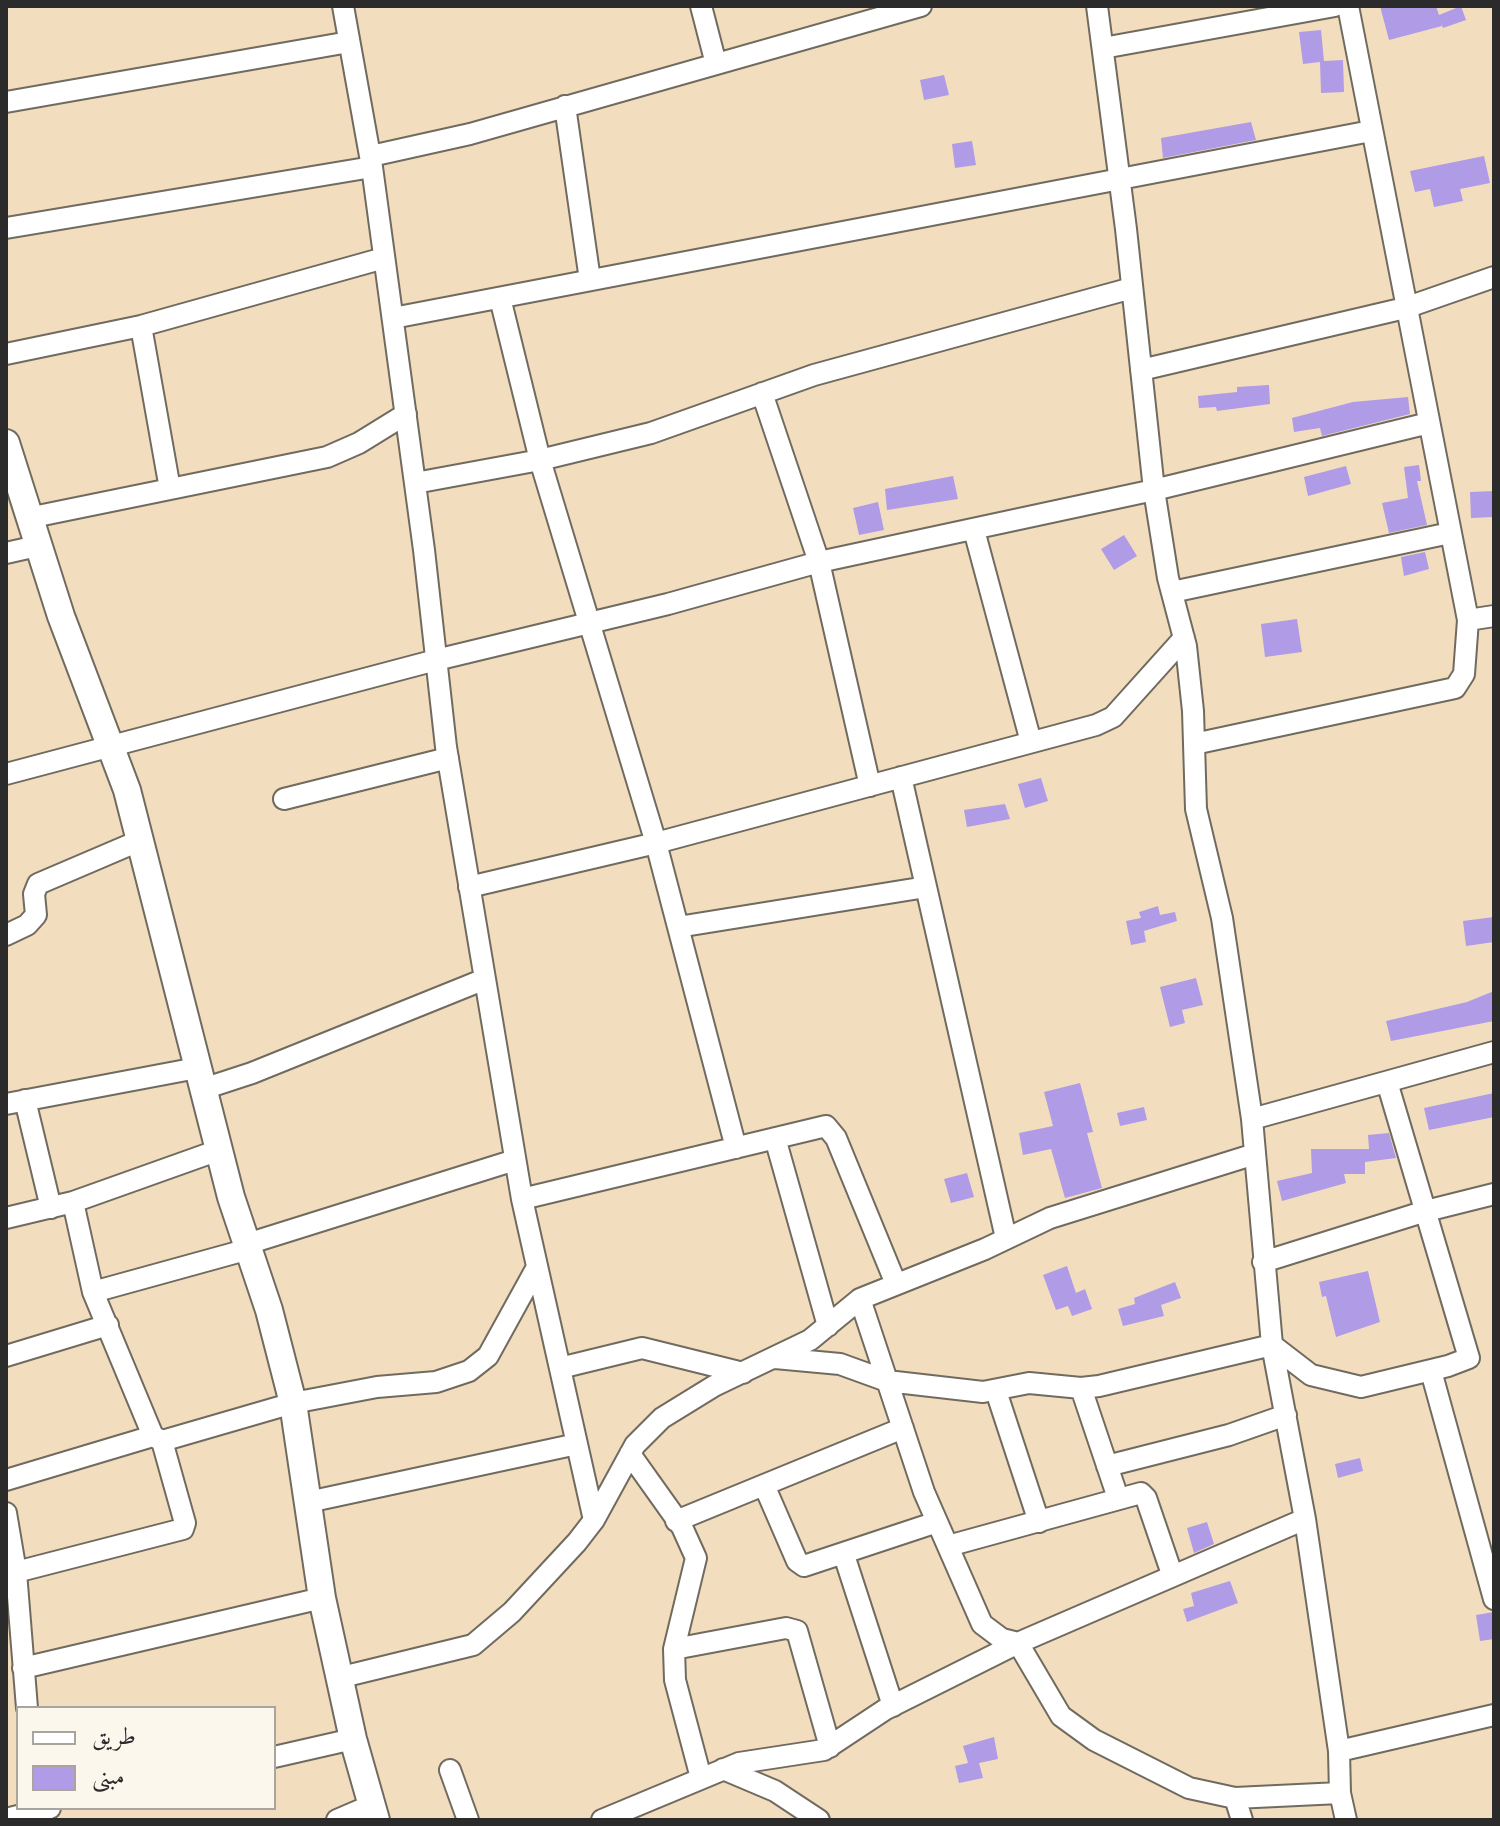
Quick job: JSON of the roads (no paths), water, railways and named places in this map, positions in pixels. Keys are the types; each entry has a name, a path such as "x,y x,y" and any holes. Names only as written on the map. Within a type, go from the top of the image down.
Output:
{"street":[{"path":"343,6 371,162 415,483 448,758 469,887 522,1199 594,1520"},
{"path":"701,6 716,64"},
{"path":"6,228 371,162 921,6"},
{"path":"1097,6 1120,180 1154,490 1172,592 1184,638 1198,823 1222,918 1252,1119 1272,1345 1305,1519 1346,1820"},
{"path":"1103,48 1335,6"},
{"path":"1194,744 1455,688 1464,674 1468,620 1348,6"},
{"path":"6,102 349,42"},
{"path":"565,106 590,280"},
{"path":"393,318 1371,131"},
{"path":"6,354 141,326 384,258"},
{"path":"1141,370 1405,308 1494,277"},
{"path":"415,483 540,460 651,433 762,393 1132,288"},
{"path":"500,298 540,460 656,843 736,1148"},
{"path":"141,326 170,489"},
{"path":"762,393 819,562 870,786"},
{"path":"28,518 327,457 359,443 406,414"},
{"path":"6,774 819,562 1154,490 1429,423"},
{"path":"6,443 37,546 127,790 219,1150 269,1310 293,1403 322,1598 342,1677 353,1739 374,1813 337,1820"},
{"path":"974,530 1031,742"},
{"path":"1172,592 1450,533"},
{"path":"6,553 37,546"},
{"path":"1468,620 1494,616"},
{"path":"469,887 656,843 1096,725 1113,717 1184,638"},
{"path":"284,799 448,758"},
{"path":"901,777 1006,1238"},
{"path":"6,935 27,925 36,915 34,894 38,884 141,840"},
{"path":"678,927 926,887"},
{"path":"51,1208 16,1102 252,1073 485,979"},
{"path":"1252,1119 1494,1052"},
{"path":"1272,1345 1304,1371 1339,1384 1374,1385 1469,1358 1387,1082"},
{"path":"522,1199 826,1126 832,1129 896,1284"},
{"path":"775,1138 828,1326"},
{"path":"6,1218 73,1202 219,1150"},
{"path":"342,1677 473,1645 512,1612 594,1520 630,1454 662,1418 775,1358 828,1326 860,1299 1084,1206 1255,1154"},
{"path":"93,1292 515,1160"},
{"path":"1263,1262 1426,1211 1494,1194"},
{"path":"16,1572 183,1529 185,1523 157,1438 93,1292 73,1202"},
{"path":"6,1480 293,1403 377,1387 436,1382 469,1371 488,1356 537,1267"},
{"path":"860,1299 937,1522 982,1624 1002,1639 1018,1643 1061,1716 1075,1728 1189,1788 1235,1798 1340,1793"},
{"path":"6,1356 108,1325"},
{"path":"775,1358 840,1364 887,1381 983,1392 1029,1383 1081,1388 1272,1345"},
{"path":"560,1368 642,1348 743,1373"},
{"path":"1431,1371 1494,1599"},
{"path":"1081,1388 1118,1498"},
{"path":"996,1391 1039,1522"},
{"path":"1107,1466 1229,1435 1286,1415"},
{"path":"676,1521 903,1428"},
{"path":"308,1502 577,1444"},
{"path":"630,1454 676,1521 696,1558 674,1649 675,1680 701,1778"},
{"path":"764,1485 800,1565 813,1566 937,1522"},
{"path":"948,1546 1134,1493 1146,1498 1172,1574"},
{"path":"6,1513 16,1572 27,1706"},
{"path":"602,1820 648,1811 701,1778 753,1759 807,1754 830,1747 893,1706 1018,1643 1305,1519"},
{"path":"844,1555 893,1706"},
{"path":"23,1668 322,1598"},
{"path":"674,1649 786,1628 797,1631 830,1747"},
{"path":"1339,1751 1494,1715"},
{"path":"276,1757 353,1739"},
{"path":"723,1769 775,1791 819,1820"},
{"path":"450,1770 468,1820"},
{"path":"1235,1798 1242,1820"},
{"path":"6,1819 44,1811"}]}
